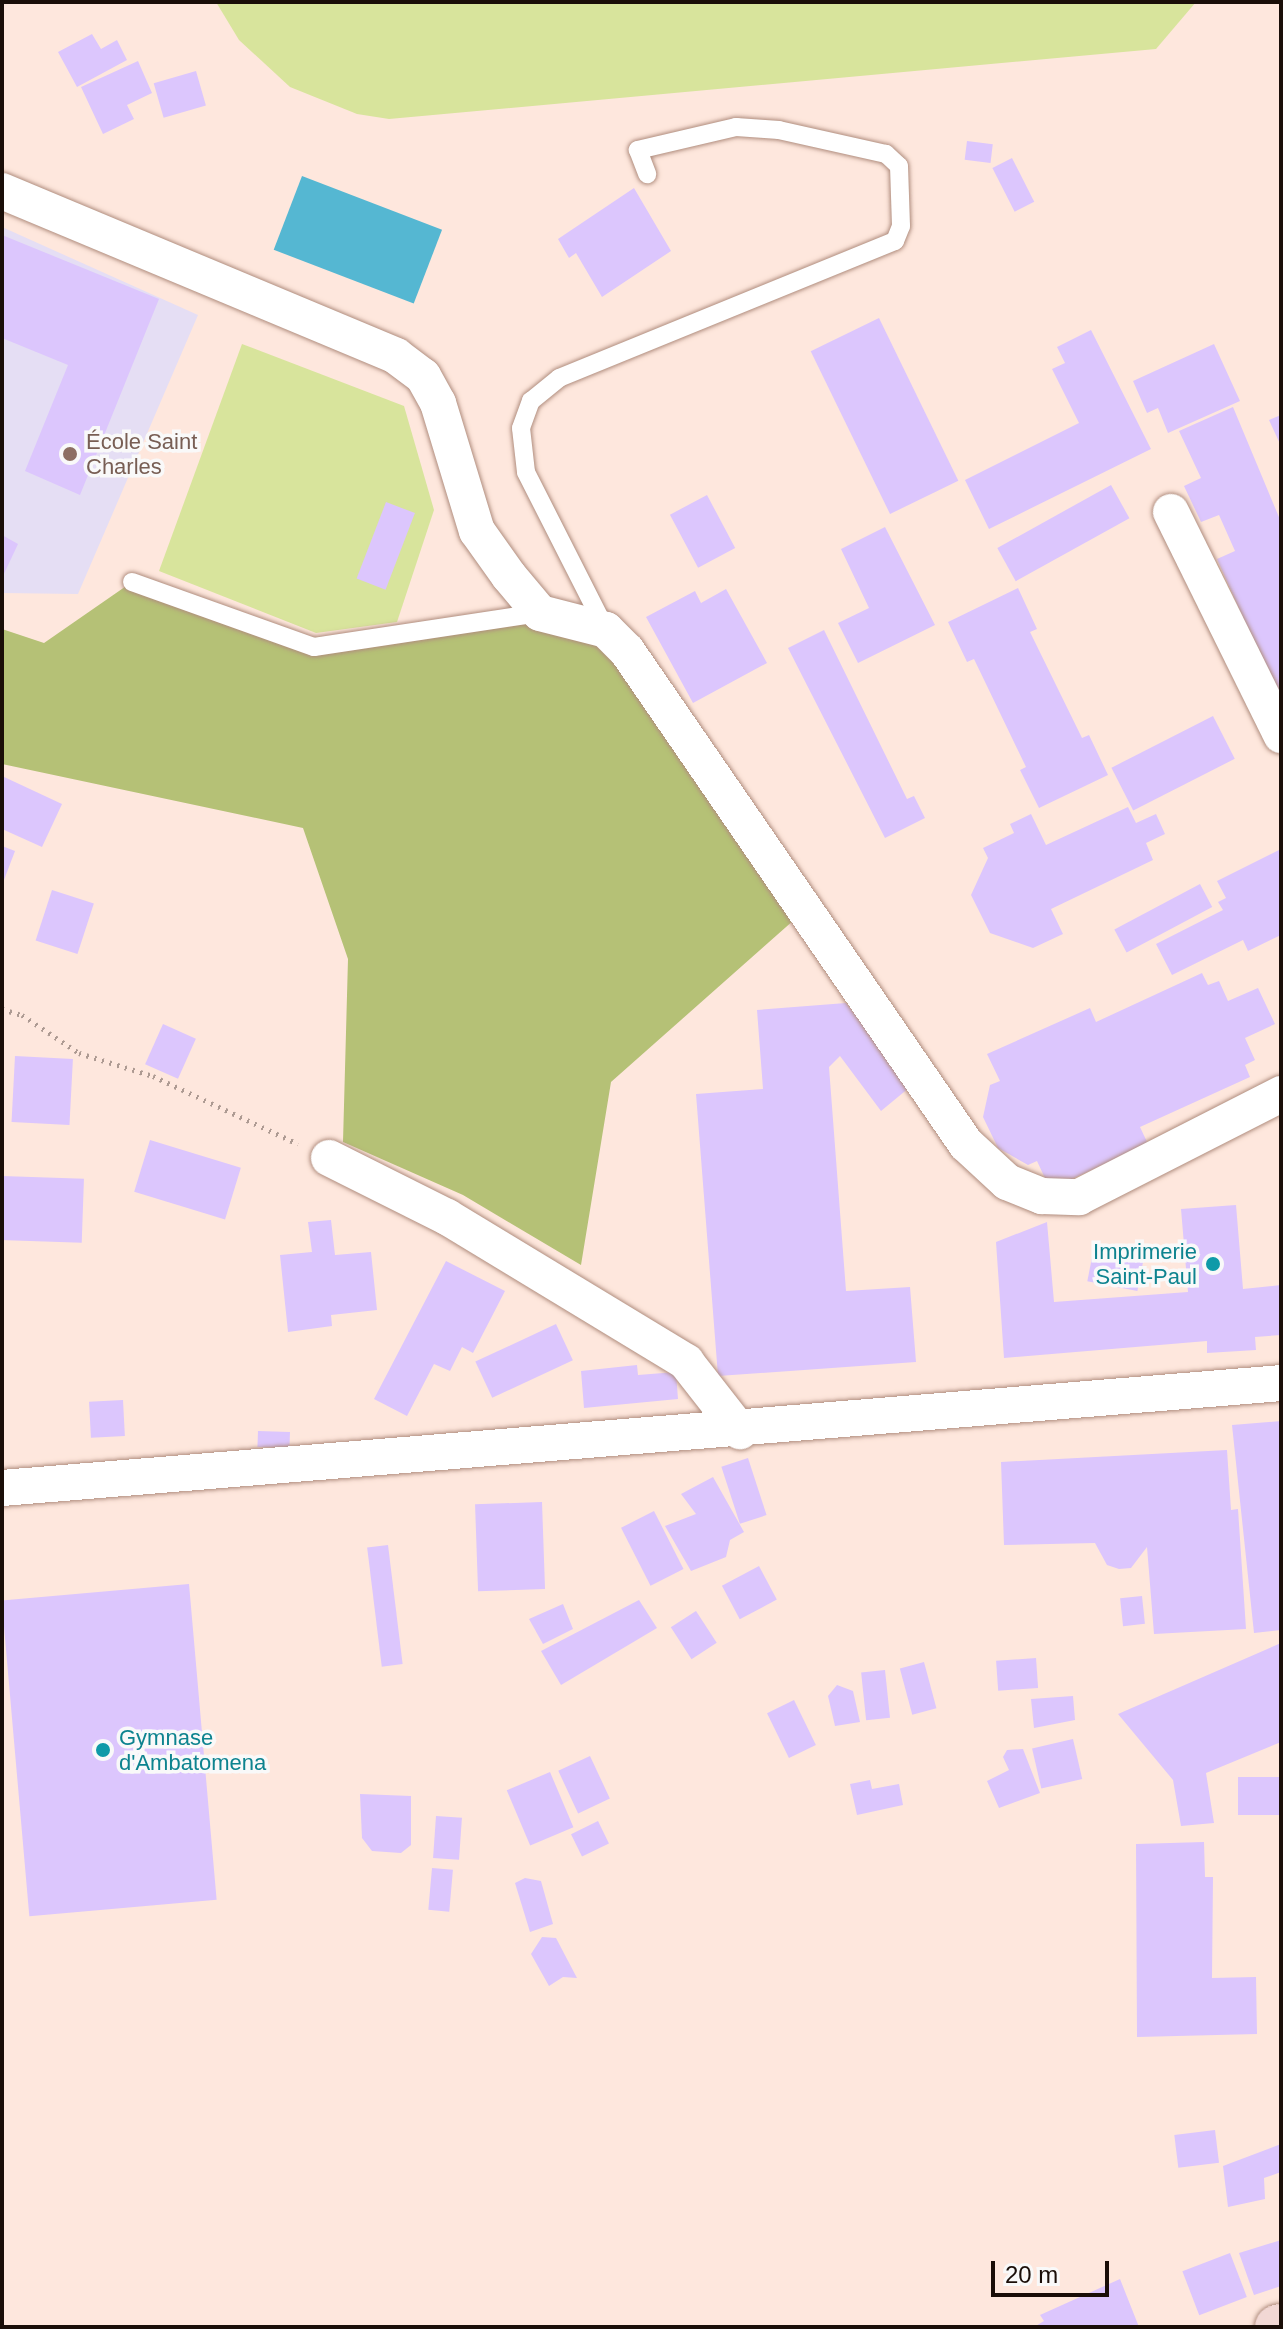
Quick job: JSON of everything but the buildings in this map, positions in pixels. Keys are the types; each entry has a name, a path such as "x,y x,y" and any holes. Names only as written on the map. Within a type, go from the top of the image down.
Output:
{"street":[{"path":"2,191 396,356 423,376 438,403 477,531 540,613 606,630 627,651 966,1144 1007,1182 1042,1196 1079,1197 1281,1094"},
{"path":"1171,512 1281,735"},
{"path":"329,1158 447,1217 686,1362 740,1431"},
{"path":"2,1488 740,1431 1281,1383"}],"lane":[{"path":"606,630 526,472 521,428 531,401 559,378 895,241 901,226 899,166 886,154 779,130 736,127 638,150 647,174"},
{"path":"132,582 314,647 540,613"}],"path":[{"path":"2,1009 22,1015 79,1053 153,1076 329,1158"}],"shaded area":[{"name":"École Saint Charles","path":"2,227 198,315 78,594 2,593"}],"green space":[{"path":"216,2 1196,2 1156,49 389,119 357,114 290,87 239,40"},
{"path":"242,344 404,406 434,510 397,622 316,633 159,571"},
{"path":"132,582 290,640 540,613 606,630 803,912 611,1082 581,1265 463,1195 343,1142 348,959 303,828 2,764 2,629 44,643"}],"water":[{"path":"302,176 442,230 414,304 274,250"}],"place":[{"name":"École Saint Charles","path":"70,454"},
{"name":"Imprimerie Saint-Paul","path":"1213,1264"},
{"name":"Gymnase d'Ambatomena","path":"103,1750"}]}
